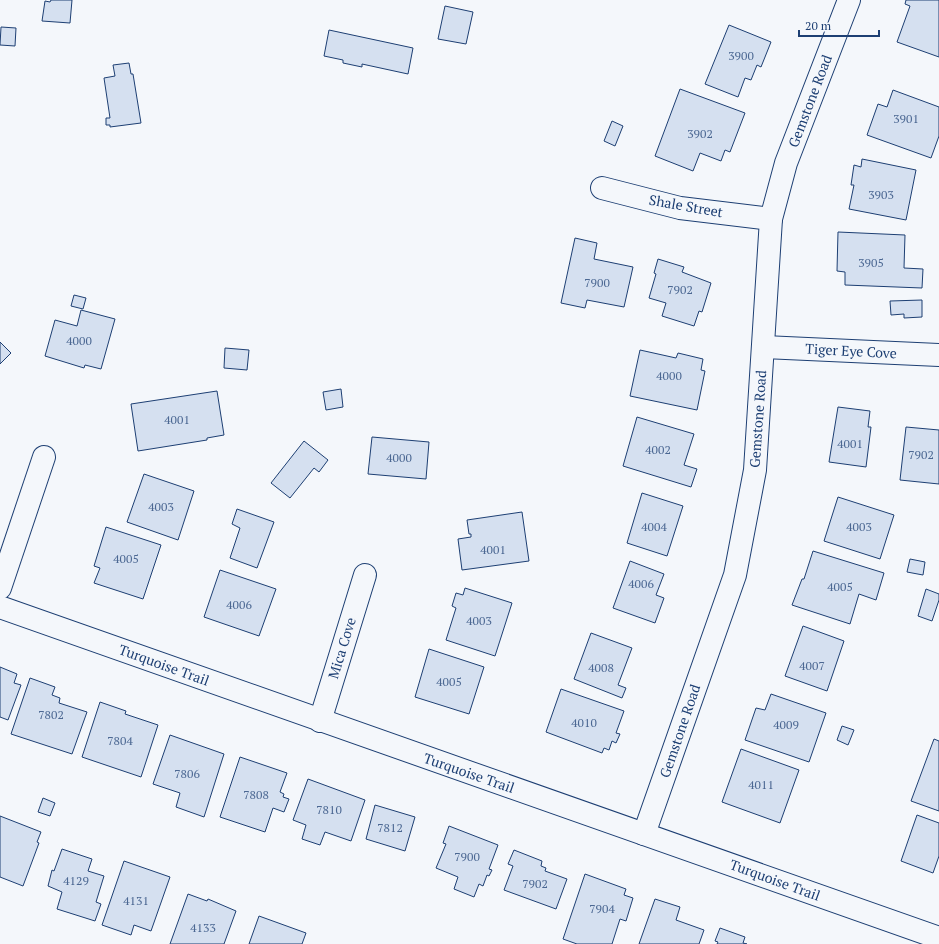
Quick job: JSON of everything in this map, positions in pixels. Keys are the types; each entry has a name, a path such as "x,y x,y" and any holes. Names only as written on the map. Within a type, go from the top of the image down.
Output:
{"street":[{"name":"Gemstone Road","path":"644,834 735,575 755,470 771,219 786,163 849,0"},
{"name":"Shale Street","path":"602,188 680,208 771,219"},
{"name":"Tiger Eye Cove","path":"764,347 939,355"},
{"path":"0,588 44,457"},
{"name":"Mica Cove","path":"320,721 365,575"},
{"name":"Turquoise Trail","path":"0,606 320,721 939,938"}],"building":[{"path":"51,0 72,0 70,23 42,21 45,1 50,2"},
{"path":"906,0 939,0 939,57 897,42 910,6 905,4"},
{"path":"445,6 473,12 466,44 438,39"},
{"path":"729,25 771,42 761,67 757,65 751,80 745,78 738,97 705,84"},
{"path":"1,27 16,28 15,46 0,45"},
{"path":"329,30 413,48 408,74 362,64 362,67 343,63 343,60 324,56"},
{"path":"129,63 131,74 133,74 141,123 110,127 110,125 106,125 106,118 110,118 104,78 115,76 113,65"},
{"path":"680,89 745,113 730,152 725,150 721,161 700,153 693,171 655,156"},
{"path":"893,90 939,107 939,136 931,158 867,135 878,104 887,107"},
{"path":"612,121 623,126 615,146 604,141"},
{"path":"862,159 916,170 906,220 849,209 854,185 851,185 854,165 861,167"},
{"path":"838,232 905,235 904,268 923,269 922,288 845,285 845,272 837,271"},
{"path":"575,238 597,243 594,259 633,267 624,307 587,300 585,308 561,303"},
{"path":"658,259 684,267 682,272 711,283 702,312 699,311 694,326 662,316 666,303 649,298 656,274 654,273"},
{"path":"74,295 86,298 83,309 71,306"},
{"path":"922,300 922,317 904,318 904,314 891,315 890,301"},
{"path":"81,310 115,319 101,369 85,365 84,368 45,356 55,320 77,326"},
{"path":"0,342 11,353 0,364"},
{"path":"225,348 249,350 247,370 224,368"},
{"path":"640,350 676,358 678,353 703,359 701,370 705,371 697,410 630,396"},
{"path":"341,389 343,407 326,410 323,392"},
{"path":"217,391 224,435 207,438 207,440 138,451 131,404"},
{"path":"838,407 870,411 868,427 871,427 866,467 829,462"},
{"path":"637,417 694,434 684,465 697,469 691,487 623,466"},
{"path":"906,427 939,430 939,484 900,480"},
{"path":"372,437 429,442 426,479 368,474"},
{"path":"304,441 328,460 319,472 314,468 290,498 271,483"},
{"path":"144,474 194,491 178,540 127,522"},
{"path":"642,493 683,506 667,556 627,543"},
{"path":"838,497 894,515 880,559 824,541"},
{"path":"237,509 274,522 257,568 230,558 240,528 232,524"},
{"path":"522,512 529,561 462,570 458,539 471,537 471,534 469,534 467,520"},
{"path":"106,527 161,545 143,599 94,583 100,568 94,566"},
{"path":"813,551 884,573 876,600 859,594 850,624 792,605 802,579 804,579"},
{"path":"910,559 925,562 923,575 907,572"},
{"path":"630,561 664,574 656,595 664,598 655,623 613,608"},
{"path":"220,570 276,589 259,636 204,617"},
{"path":"465,588 512,603 495,656 446,640 456,608 452,606 456,593 463,595"},
{"path":"926,589 939,594 939,600 932,621 918,616"},
{"path":"803,626 844,641 827,691 785,676"},
{"path":"591,633 632,648 618,685 626,688 622,698 574,679"},
{"path":"429,649 484,667 469,714 415,697"},
{"path":"0,667 17,674 14,683 21,685 8,720 0,717"},
{"path":"30,678 55,687 52,695 60,698 59,703 87,712 72,754 11,734"},
{"path":"561,689 624,711 616,733 620,734 616,743 612,741 609,750 604,748 602,753 546,732"},
{"path":"771,694 826,713 809,762 745,740 756,708 765,710"},
{"path":"100,702 126,711 125,714 158,725 141,777 82,757"},
{"path":"842,726 854,730 848,745 837,740"},
{"path":"170,735 224,754 204,817 176,807 180,793 153,784"},
{"path":"934,739 939,741 939,811 911,801"},
{"path":"741,749 799,770 780,823 722,802"},
{"path":"240,757 287,773 280,792 284,794 283,797 289,799 284,812 273,808 265,832 220,817"},
{"path":"308,779 365,800 351,841 325,832 320,845 302,839 306,825 293,820"},
{"path":"43,798 55,803 50,816 38,812"},
{"path":"375,805 415,817 405,851 366,839"},
{"path":"917,815 939,823 939,856 933,873 901,861"},
{"path":"0,816 41,832 37,842 39,843 23,886 0,877"},
{"path":"449,826 498,845 489,869 492,870 489,876 487,875 483,886 479,884 474,897 454,889 458,877 436,868 446,844 443,843"},
{"path":"62,849 92,859 88,871 104,876 96,902 101,904 95,921 57,909 62,892 48,886 52,870 54,871"},
{"path":"514,850 542,861 541,866 546,868 545,871 567,879 556,909 504,890 513,866 508,864"},
{"path":"124,861 170,877 151,931 134,925 131,935 102,925"},
{"path":"585,874 626,889 624,895 633,898 626,921 620,919 612,944 577,944 563,939"},
{"path":"188,894 207,901 208,899 236,911 224,944 170,944"},
{"path":"655,899 680,907 676,920 704,930 699,944 639,944"},
{"path":"259,916 306,933 302,944 249,944"},
{"path":"720,928 745,937 743,943 747,944 717,944 718,942 715,941"}]}
